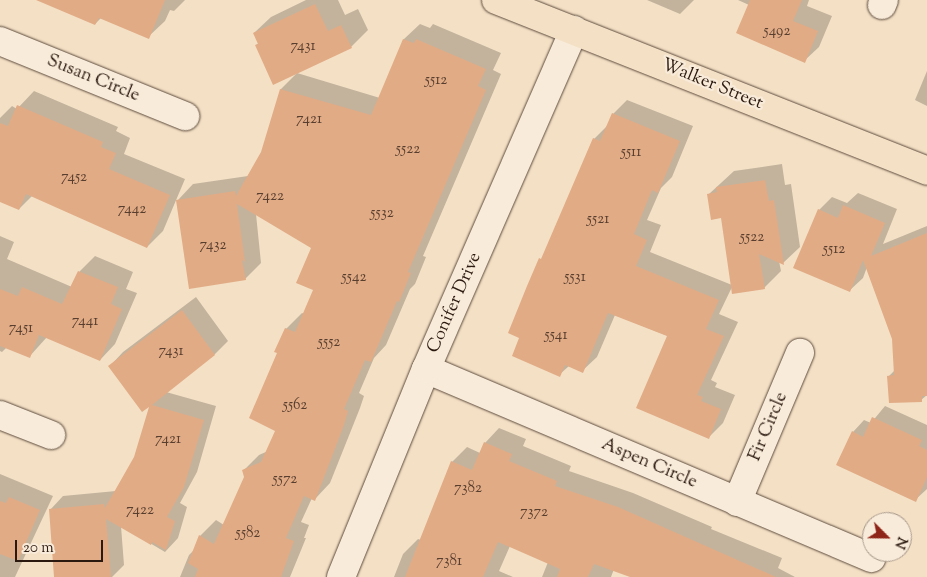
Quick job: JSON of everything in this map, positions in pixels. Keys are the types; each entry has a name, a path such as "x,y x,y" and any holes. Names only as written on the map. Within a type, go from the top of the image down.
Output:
{"main road":[{"name":"Walker Street","path":"496,0 927,171"}],"street":[{"name":"Conifer Drive","path":"342,577 426,369 574,30"},
{"name":"Susan Circle","path":"0,41 185,116"},
{"name":"Fir Circle","path":"737,502 800,353"},
{"name":"Aspen Circle","path":"426,369 862,554"},
{"path":"0,415 51,436"}],"building":[{"path":"36,0 165,0 149,39 99,18 95,25"},
{"path":"750,0 802,0 793,21 818,31 805,63 736,33"},
{"path":"315,4 328,31 341,25 352,48 273,85 255,45 258,44 253,33"},
{"path":"403,39 414,43 416,39 486,69 478,86 486,90 408,272 411,273 399,302 397,301 371,362 365,360 344,409 348,411 344,425 315,501 304,496 286,538 294,541 281,577 195,577 198,569 188,563 199,535 214,544 244,477 242,470 261,462 275,431 249,418 277,353 274,352 285,328 295,332 313,290 296,283 311,248 237,204 245,262 242,260 246,280 189,289 176,200 235,191 236,196 261,152 280,89 371,115"},
{"path":"17,105 103,142 101,147 116,153 109,169 170,195 147,248 26,194 19,210 0,202 0,123 8,126"},
{"path":"612,113 680,141 658,193 652,190 634,234 647,240 636,266 719,300 706,329 724,336 697,395 703,397 701,401 721,409 709,439 636,408 667,336 608,313 583,373 565,365 560,377 512,356 519,338 508,333 527,286 539,258 541,259 593,138 600,141"},
{"path":"765,180 769,201 774,200 784,265 759,254 765,289 732,294 721,218 711,220 707,194 717,192 716,187"},
{"path":"843,205 885,223 871,256 927,233 927,396 922,396 922,402 889,403 887,376 894,375 892,339 863,260 850,292 793,268 818,209 838,218"},
{"path":"78,271 118,287 111,304 122,309 100,361 39,335 30,358 0,346 0,289 18,296 22,287 62,304"},
{"path":"182,310 215,355 152,405 204,420 184,487 167,517 175,521 166,550 152,542 151,545 106,519 111,577 54,577 49,509 104,504 105,508 134,457 149,407 142,412 108,366"},
{"path":"872,417 922,440 919,446 927,450 927,477 916,502 836,465 852,431 863,437"},
{"path":"484,442 512,454 509,461 557,481 555,486 618,507 776,577 630,577 594,564 588,577 557,577 560,569 498,542 483,577 405,577 451,461 472,470"},
{"path":"9,497 40,510 18,561 0,554 0,501 6,503"}]}
